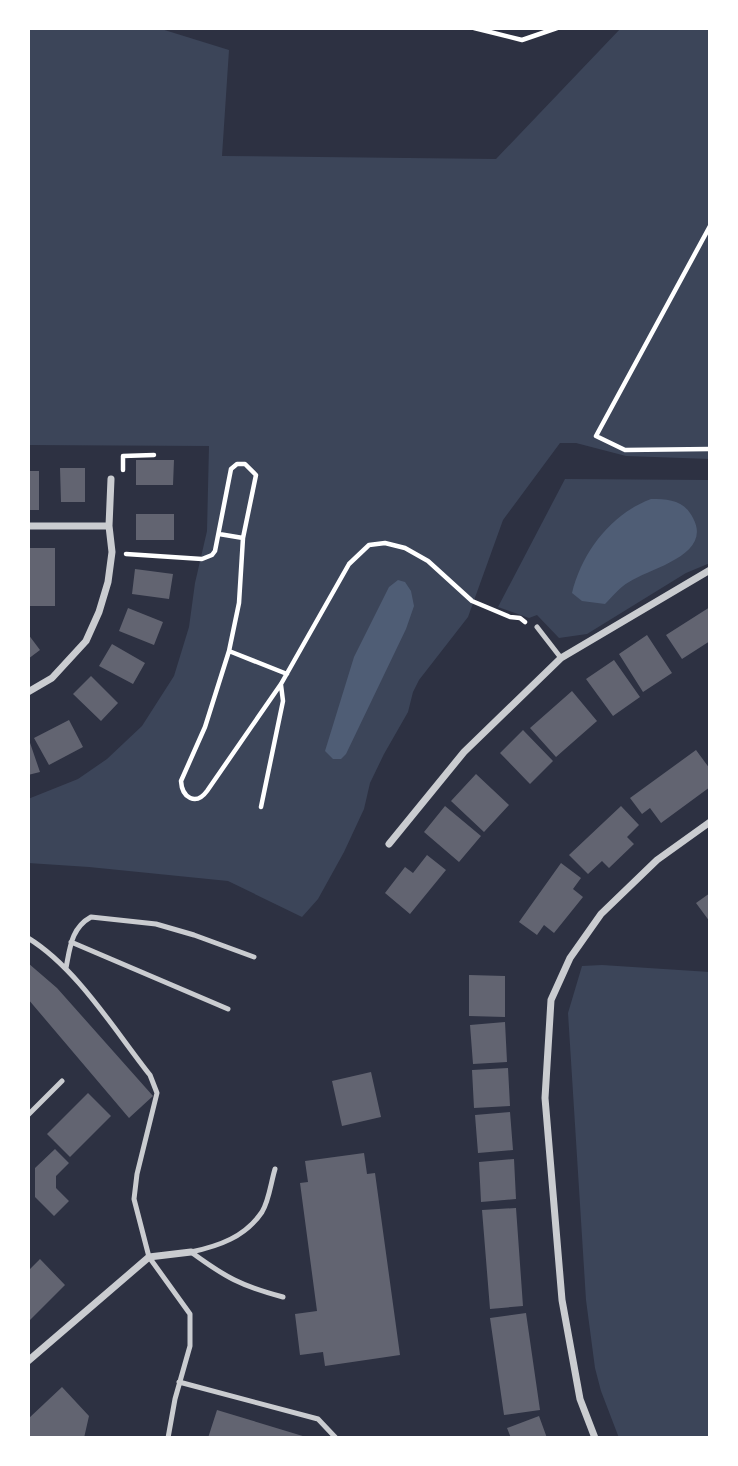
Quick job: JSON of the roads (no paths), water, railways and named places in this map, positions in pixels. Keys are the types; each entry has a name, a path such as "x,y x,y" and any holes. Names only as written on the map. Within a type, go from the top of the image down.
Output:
{"street":[{"path":"28,692 52,678 86,641 99,612 108,582 112,552 109,526 111,479"},
{"path":"28,526 109,526"},
{"path":"389,844 464,752 561,659 710,570"},
{"path":"595,1438 580,1399 562,1300 545,1098 551,1000 570,958 601,914 657,860 710,822"},
{"path":"28,1360 149,1256 191,1252"}],"lane":[{"path":"537,627 561,659"},
{"path":"66,968 71,942 78,927 91,917 156,924 254,957"},
{"path":"28,938 66,968 150,1075 157,1093 137,1174 134,1199 149,1256 190,1314 190,1346 179,1382 168,1438"},
{"path":"71,942 228,1009"},
{"path":"28,1115 62,1082"},
{"path":"191,1252 215,1247 239,1236 263,1211 275,1169"},
{"path":"191,1252 225,1277 246,1287 283,1297"},
{"path":"179,1382 318,1419 336,1438"}]}
